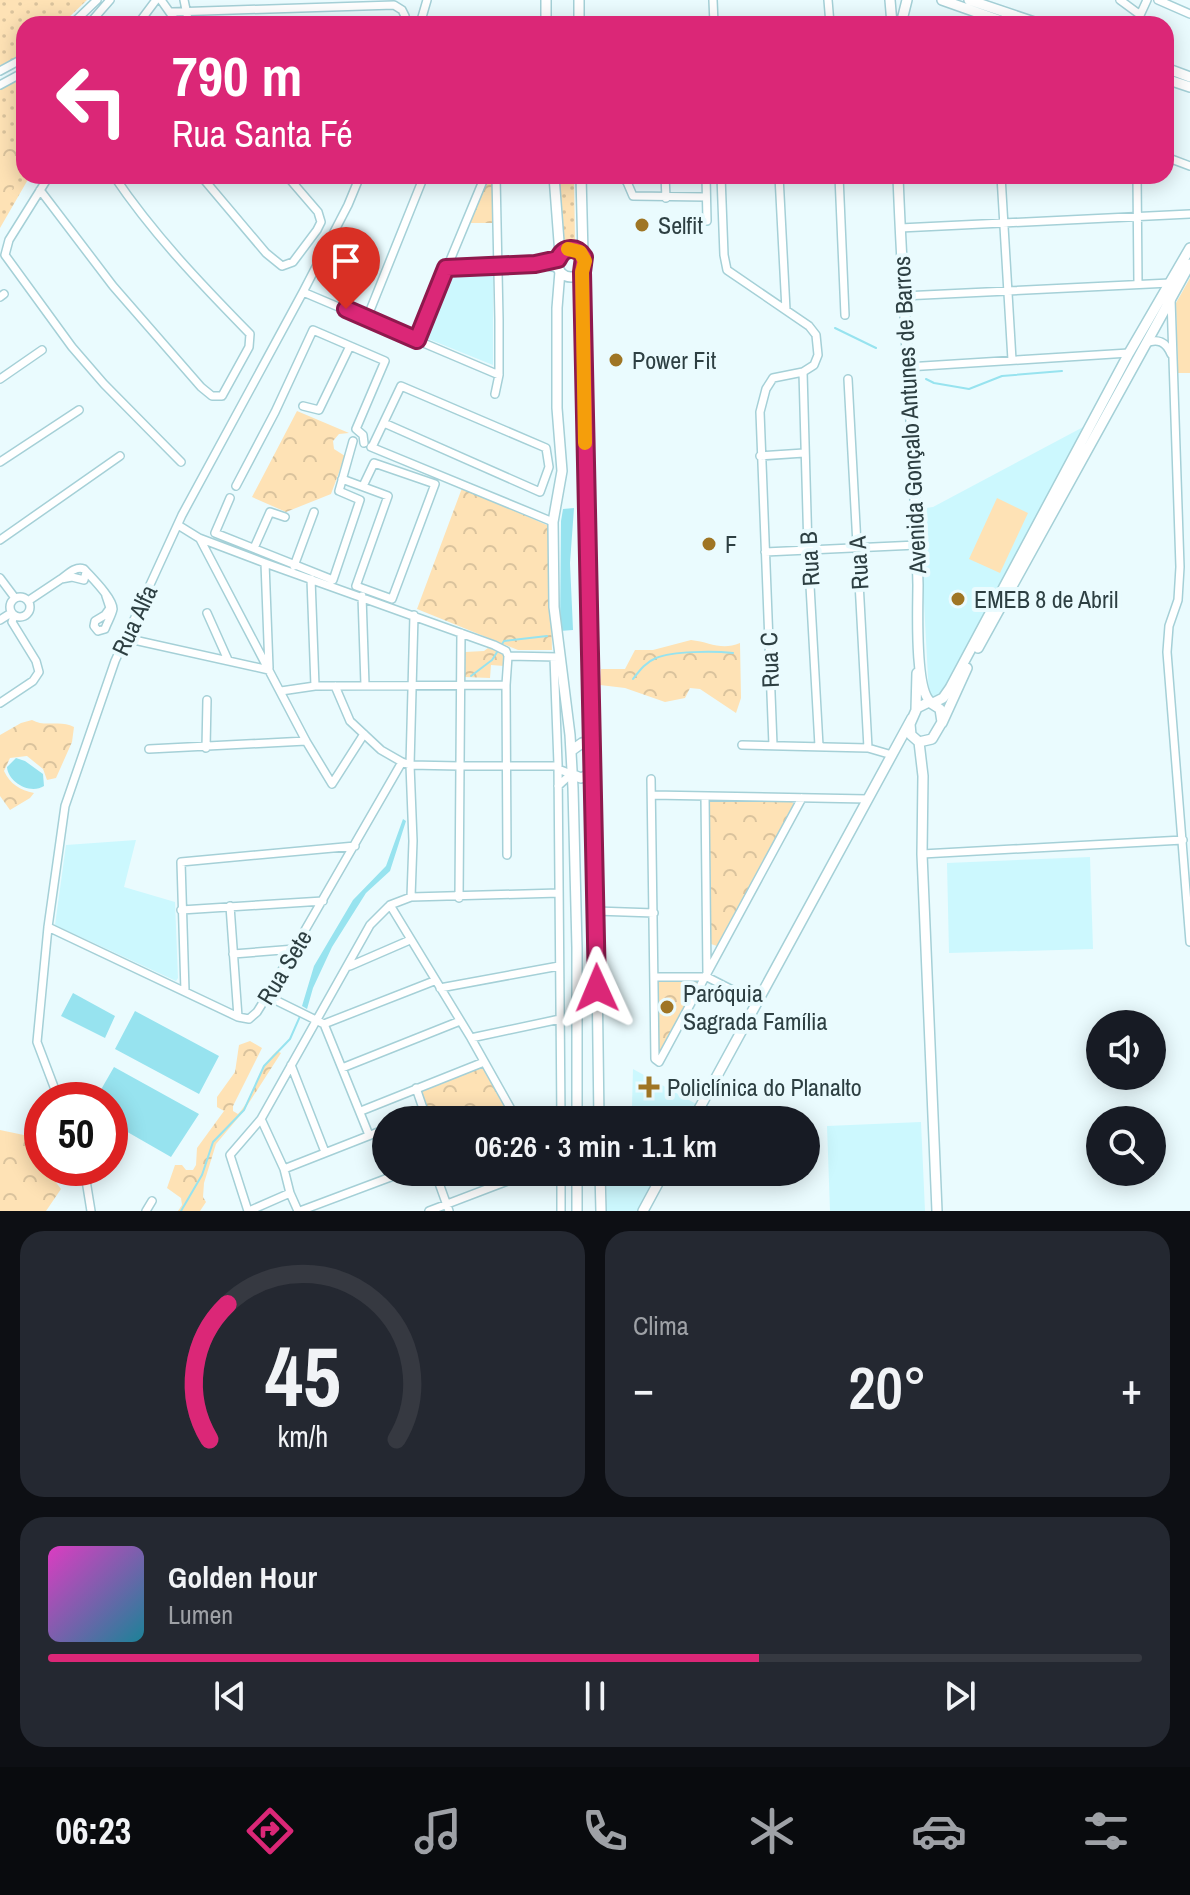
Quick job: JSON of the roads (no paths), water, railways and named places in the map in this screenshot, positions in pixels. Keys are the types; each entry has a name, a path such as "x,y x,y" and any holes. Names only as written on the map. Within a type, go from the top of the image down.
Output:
{"main road":[{"path":"942,0 987,16"},
{"path":"969,0 1016,16"},
{"path":"554,184 559,263 557,408 562,471 553,522 554,607 557,657 571,751 577,948 577,1106"},
{"path":"581,184 599,1106"},
{"name":"Avenida Gonçalo Antunes de Barros","path":"898,184 917,545 919,653 923,693 932,703"},
{"path":"700,1106 914,714 923,704 941,700 950,688 1129,353 1190,248"},
{"path":"559,263 571,249 583,254"},
{"path":"559,263 571,277 582,272"},
{"path":"923,776 934,737 991,624 1190,264"},
{"name":"Avenida Gonçalo Antunes de Barros","path":"914,714 919,653"},
{"path":"932,703 941,710 942,723"},
{"path":"914,714 909,730 916,740 923,776 922,854 937,1211"},
{"path":"893,753 905,741 926,742 934,737"},
{"path":"571,751 582,743 594,752"},
{"path":"571,774 581,778 594,772"},
{"path":"577,1186 577,1211"},
{"path":"600,1186 601,1211"},
{"path":"643,1211 656,1186"}],"street":[{"path":"80,16 97,0"},
{"path":"96,16 110,0"},
{"path":"184,0 186,16"},
{"path":"1120,0 1139,14 1147,0"},
{"path":"1158,0 1190,14"},
{"path":"145,16 161,1 174,16"},
{"path":"172,12 394,5 405,16"},
{"path":"195,16 201,10"},
{"path":"44,184 9,240 5,255 96,375 181,462"},
{"path":"40,190 113,286 201,387 212,396 222,396 249,347 250,334 184,267 119,184"},
{"path":"208,184 282,266 293,262 321,222 318,212 294,184"},
{"name":"Rua Alfa","path":"52,1082 37,1042 48,927 65,806 125,638 178,525 303,292 357,184"},
{"path":"367,318 421,184"},
{"path":"417,340 482,184"},
{"path":"495,394 499,375 496,184"},
{"path":"628,184 633,196 706,197"},
{"path":"665,184 666,198"},
{"path":"706,184 707,221"},
{"path":"721,184 727,270 809,326 816,335 816,361 803,372"},
{"path":"779,184 786,310"},
{"path":"839,184 845,315"},
{"path":"1002,184 1012,360"},
{"path":"1137,184 1138,283"},
{"path":"33,202 52,207"},
{"path":"900,228 1190,214"},
{"path":"446,268 559,263"},
{"path":"903,296 1170,283"},
{"path":"303,292 499,375"},
{"path":"1171,297 1180,567 1178,600 1169,626 1167,652 1190,942"},
{"path":"236,486 313,330 385,361 356,429 363,435 364,443"},
{"path":"1146,343 1162,342 1173,359"},
{"path":"303,406 319,410 350,346"},
{"path":"0,379 42,350"},
{"path":"907,367 1129,353"},
{"name":"Rua B","path":"803,372 808,550 819,746"},
{"name":"Rua C","path":"773,745 760,412 766,389 773,378 803,372"},
{"name":"Rua A","path":"848,379 868,748"},
{"path":"372,447 401,386 546,448 549,467 540,492 384,423"},
{"path":"0,462 79,410"},
{"path":"230,498 215,533 333,580 360,500 339,491 353,441"},
{"path":"343,444 353,441 364,443 553,522"},
{"path":"760,456 804,453"},
{"path":"0,540 120,456"},
{"path":"342,479 388,496 356,586 392,599 435,484 374,463 363,486"},
{"path":"254,548 270,512 285,517"},
{"path":"294,566 314,512"},
{"path":"178,525 199,538 494,645 507,654 557,657 561,1106"},
{"path":"199,538 306,741 332,784 364,734"},
{"path":"765,552 917,545"},
{"path":"265,563 269,670"},
{"path":"28,601 82,568 85,576 96,582 106,596 113,610 105,629 98,631 95,621 110,608 106,596"},
{"path":"0,578 15,598"},
{"path":"311,579 315,686"},
{"path":"362,596 365,685"},
{"path":"0,703 33,681 39,672 36,661 12,622 10,603 22,597 28,601"},
{"path":"0,620 12,614 24,617 29,613 28,601"},
{"path":"207,613 228,660"},
{"path":"411,897 414,615"},
{"path":"459,898 461,633"},
{"path":"125,638 269,670"},
{"path":"507,654 507,855"},
{"path":"281,691 315,686 506,685"},
{"path":"335,686 350,721 381,750 414,764 558,766 571,774 558,786"},
{"path":"206,748 207,700"},
{"path":"149,749 306,741"},
{"path":"742,745 868,748 893,753"},
{"path":"558,766 571,751"},
{"name":"Rua Sete","path":"48,927 238,1017 249,1019 267,996 355,846 414,764"},
{"path":"651,779 655,1060 659,1062 802,798"},
{"path":"652,795 867,799"},
{"path":"705,796 707,977"},
{"path":"922,854 1183,840"},
{"path":"185,991 181,862 355,846"},
{"path":"290,1193 249,1211 230,1155 261,1119 291,1065 320,1022 370,925 390,905 411,897 559,893"},
{"path":"181,910 323,901"},
{"path":"390,905 509,1106"},
{"path":"230,906 238,1017"},
{"path":"596,911 654,913"},
{"path":"348,966 410,940"},
{"path":"233,954 295,949"},
{"path":"320,1022 437,984 559,966"},
{"path":"655,977 707,977 756,1002"},
{"path":"267,996 320,1022 369,1135"},
{"path":"471,1038 560,1019"},
{"path":"342,1068 460,1021"},
{"path":"361,1111 484,1062"},
{"path":"291,1065 325,1152"},
{"path":"416,1088 422,1106"},
{"path":"261,1119 299,1211 372,1184"},
{"path":"284,1169 372,1134"},
{"path":"87,1186 91,1211"},
{"path":"440,1186 448,1208"},
{"path":"429,1211 448,1208 499,1186"},
{"path":"549,1211 561,1208 561,1186"},
{"path":"146,1211 152,1201"}],"waterway":[{"path":"835,328 876,348"},
{"path":"926,379 969,389 1002,376 1062,371"},
{"path":"502,644 504,641 547,636"},
{"path":"471,676 492,660 499,649"},
{"path":"633,679 649,662 663,656 694,652 733,653"},
{"path":"181,1211 202,1175 213,1142 244,1110 264,1066 290,1039 301,1014"}],"place":[{"name":"Selfit","path":"642,225"},
{"name":"Power Fit","path":"616,360"},
{"name":"F","path":"709,544"},
{"name":"EMEB 8 de Abril","path":"958,599"},
{"name":"Paróquia Sagrada Família","path":"667,1007"},
{"name":"Policlínica do Planalto","path":"649,1087"}]}
